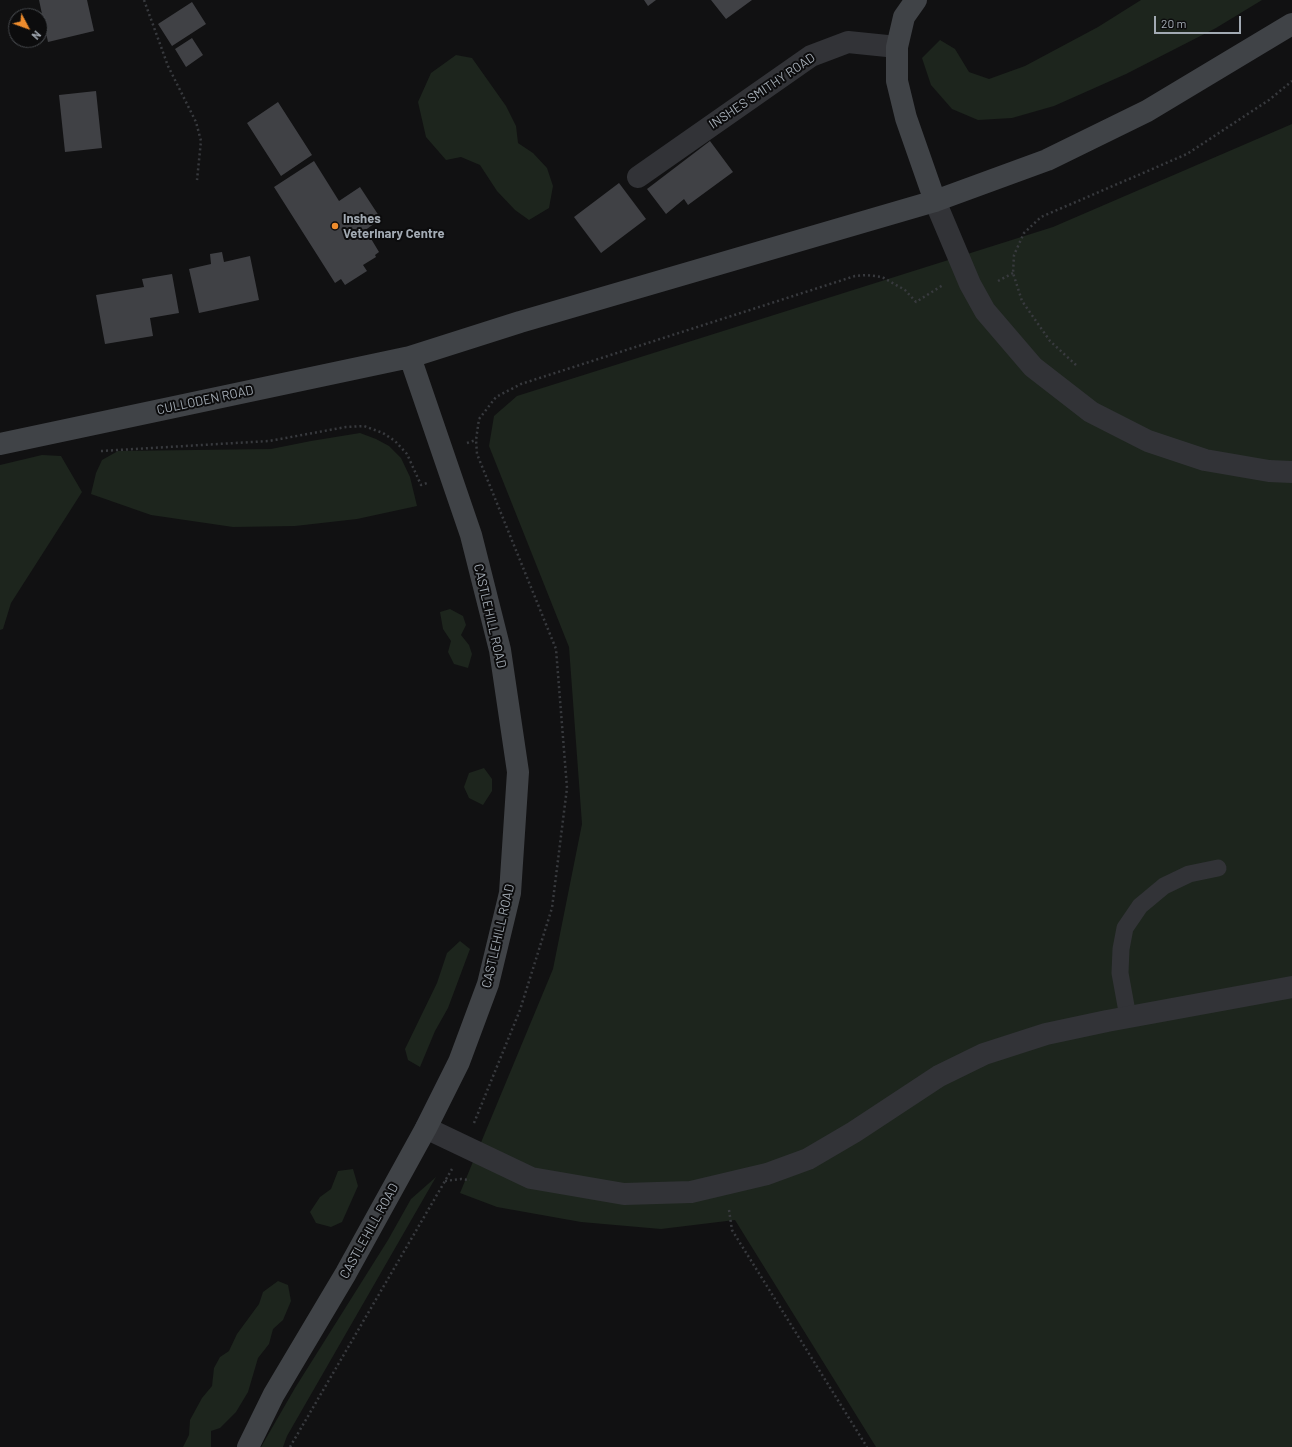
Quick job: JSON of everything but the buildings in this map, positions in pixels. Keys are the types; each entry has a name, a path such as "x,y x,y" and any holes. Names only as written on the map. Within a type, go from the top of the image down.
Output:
{"main road":[{"path":"916,0 904,18 897,47 898,81 906,118 935,202"},
{"name":"CULLODEN ROAD","path":"0,444 410,357 520,322 935,202 1047,160 1147,111 1292,24"},
{"name":"CASTLEHILL ROAD","path":"248,1447 274,1394 346,1273 426,1128 459,1062 488,984 510,893 518,772 500,650 472,535 410,357"}],"street":[{"name":"INSHES SMITHY ROAD","path":"638,177 811,56 848,42 897,47"},
{"path":"935,202 970,284 985,311 1033,367 1091,412 1148,441 1205,460 1269,471 1292,472"},
{"path":"426,1128 531,1178 624,1194 691,1192 767,1174 808,1158 854,1132 939,1076 984,1054 1046,1034 1128,1017 1292,987"}],"lane":[{"path":"1128,1017 1120,973 1121,949 1125,928 1140,906 1164,886 1189,874 1218,868"}],"path":[{"path":"144,0 168,66 196,122 201,141 198,180"},
{"path":"1080,368 1050,341 1022,301 1013,273 1014,255 1024,233 1041,217 1187,154 1269,100 1292,82"},
{"path":"290,1447 465,1147 520,1010 552,908 567,788 556,649 477,454 476,440 479,419 496,396 520,384 855,276 867,275 882,277 905,290 916,302"},
{"path":"98,451 269,441 346,427 364,426 383,433 395,441 406,454 421,485"},
{"path":"724,1184 732,1230 867,1447"}],"shaded area":[{"path":"1141,0 1262,0 1216,28 1126,74 1054,106 1012,118 978,120 952,109 931,85 922,58 940,40 955,49 969,72 989,79 1025,66 1098,27"},
{"path":"456,55 472,58 506,106 516,126 518,143 533,153 547,168 553,186 549,208 529,220 515,210 497,191 480,165 461,157 446,160 426,137 418,102 431,73"},
{"path":"1292,124 1292,1447 876,1447 735,1220 661,1229 581,1222 497,1207 460,1193 553,969 582,824 569,647 489,446 494,416 517,396 1053,227"},
{"path":"360,433 389,446 401,458 410,477 417,506 357,519 295,526 233,527 151,515 91,494 96,473 102,460 118,451 271,449"},
{"path":"42,455 61,456 82,492 11,603 3,629 0,630 0,465"},
{"path":"450,609 463,616 466,625 461,635 469,645 472,654 468,668 454,664 448,652 451,641 443,629 440,612"},
{"path":"484,768 492,779 492,791 483,805 469,798 464,787 469,773"},
{"path":"460,941 470,949 448,1008 435,1031 420,1067 408,1060 405,1049 437,983 447,953"},
{"path":"353,1169 358,1186 342,1222 331,1227 316,1223 310,1212 320,1197 331,1189 338,1171"},
{"path":"436,1177 287,1436 283,1447 261,1447 295,1388 388,1240 411,1199"},
{"path":"278,1281 288,1285 291,1301 283,1320 273,1329 269,1344 258,1358 248,1392 236,1412 220,1428 211,1431 211,1447 183,1447 189,1435 190,1420 202,1398 212,1386 214,1368 220,1357 229,1351 237,1334 259,1304 263,1292"}],"place":[{"name":"Inshes Veterinary Centre","path":"335,226"}]}
